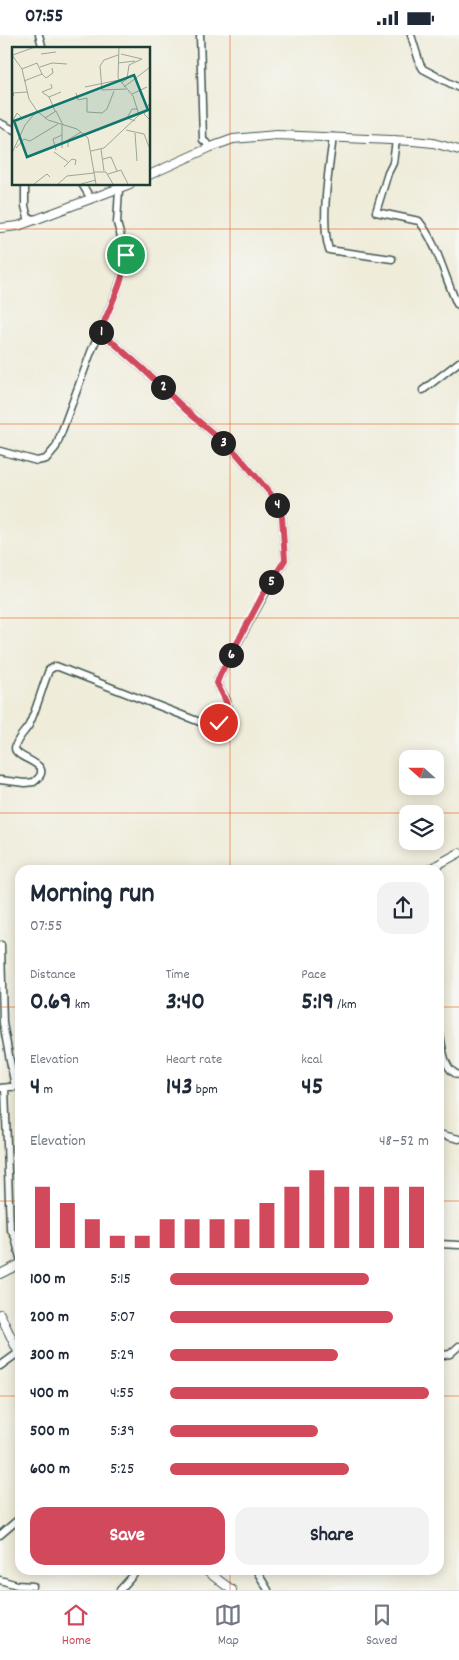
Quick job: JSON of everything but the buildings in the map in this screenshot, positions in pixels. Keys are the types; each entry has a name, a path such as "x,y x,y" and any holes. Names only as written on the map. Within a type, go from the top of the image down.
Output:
{"street":[{"path":"200,35 203,140 211,147"},
{"path":"411,35 423,69 459,88"},
{"path":"0,123 12,129"},
{"path":"150,175 233,139 277,135 433,143 459,150"},
{"path":"333,137 327,186 326,240 329,250 392,259"},
{"path":"396,140 393,163 376,212 419,221 426,229 440,258 450,287 459,305"},
{"path":"25,185 25,206 28,218 37,219"},
{"path":"83,185 91,199"},
{"path":"0,228 18,226 128,185"},
{"path":"0,451 37,461 46,459 56,447 117,291 126,263 126,255 117,223 119,189"},
{"path":"0,780 34,783 40,776 38,765 17,753 15,749 22,734 29,725 49,670 56,666 205,724 219,723 224,719 228,709 227,702 217,683 220,675 266,589 285,560 282,517 276,501 270,493 236,453 188,412 100,331"},
{"path":"423,390 459,362"},
{"path":"437,865 459,853"},
{"path":"1,945 3,1023 15,1078"},
{"path":"444,1053 447,1067 459,1075"},
{"path":"15,1087 2,1087 10,1228 15,1237"},
{"path":"444,1135 459,1139"},
{"path":"444,1244 459,1245"},
{"path":"0,1274 15,1266"},
{"path":"0,1314 15,1346"},
{"path":"444,1355 450,1354 459,1346"},
{"path":"0,1366 15,1357"},
{"path":"0,1535 15,1522"},
{"path":"120,1590 134,1575"},
{"path":"212,1575 232,1590"},
{"path":"259,1575 268,1590"},
{"path":"0,1580 17,1585 33,1586"}],"route":[{"path":"126,255 126,263 117,291 100,331 188,412 236,453 276,501 282,517 285,560 266,589 220,675 217,683 225,697 228,709 224,719 219,723"}]}
